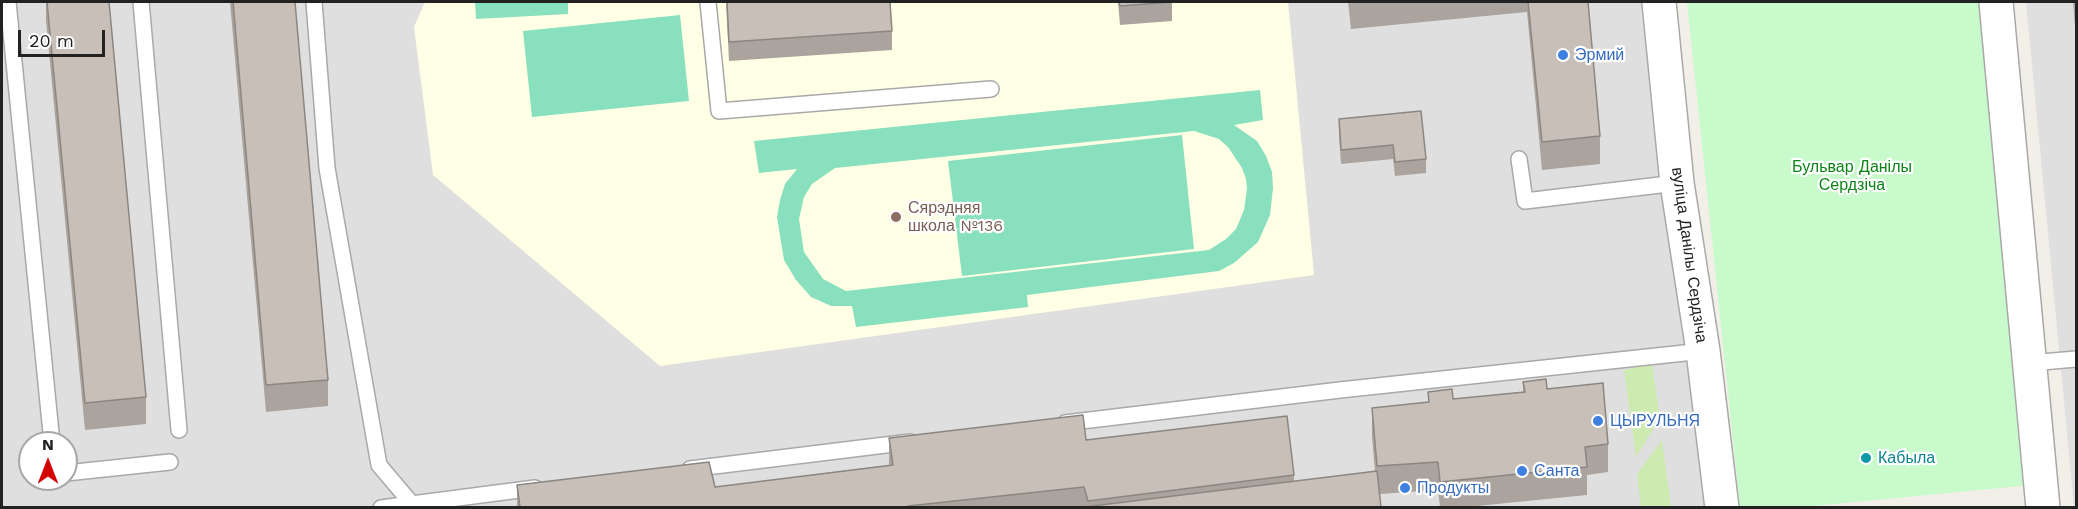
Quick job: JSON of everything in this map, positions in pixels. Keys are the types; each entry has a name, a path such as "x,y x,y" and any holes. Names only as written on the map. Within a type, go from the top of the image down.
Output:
{"street":[{"name":"вуліца Данілы Сердзіча","path":"1659,2 1677,183 1703,351 1722,507"},
{"path":"1996,2 2043,507"}],"lane":[{"path":"8,2 51,431"},
{"path":"141,2 179,430"},
{"path":"314,2 327,168 379,465 412,506"},
{"path":"708,2 719,111 991,89"},
{"path":"1519,159 1525,201 1677,183"},
{"path":"1048,425 1340,390 1703,351"},
{"path":"2030,363 2076,359"},
{"path":"676,471 920,441"},
{"path":"78,472 170,462"},
{"path":"381,507 412,506 549,486"}],"shaded area":[{"path":"2,2 1659,2 1704,507 2,507"},
{"name":"Сярэдняя школа №136","path":"425,2 1288,2 1314,275 660,366 433,175 414,27"},
{"path":"2026,2 2076,2 2076,507 2074,507"}],"green space":[{"path":"475,2 568,2 568,14 476,19"},
{"name":"Бульвар Данілы Сердзіча","path":"1687,2 1980,2 2031,485 1804,507 1740,507"},
{"path":"680,15 689,101 532,117 523,31"},
{"path":"1260,90 1263,120 1234,125 1257,141 1266,156 1272,172 1270,215 1258,242 1234,263 1219,271 1027,295 1028,307 856,327 852,306 831,306 811,297 796,280 784,260 777,217 785,184 797,169 759,173 754,141","holes":["1194,131 1219,139 1228,147 1242,168 1247,189 1244,210 1236,229 1209,250 846,291 823,279 804,252 799,219 804,197 812,184 835,168"]},
{"path":"1182,135 1194,249 962,276 948,161"},
{"path":"1652,364 1660,418 1636,457 1624,370"},
{"path":"1662,440 1671,507 1641,507 1637,474"}],"building":[{"path":"47,2 109,2 146,397 85,403"},
{"path":"233,2 295,2 328,380 266,385"},
{"path":"727,2 890,2 892,31 729,42"},
{"path":"1119,2 1172,2 1120,6"},
{"path":"1528,2 1588,2 1600,136 1542,142"},
{"path":"1421,111 1426,159 1395,162 1393,145 1341,150 1339,119"},
{"path":"1546,379 1547,389 1603,383 1608,444 1585,447 1587,467 1440,482 1438,462 1377,466 1372,408 1429,402 1428,392 1452,389 1453,399 1525,392 1523,382"},
{"path":"1083,415 1086,440 1287,416 1294,475 1088,501 1084,487 907,507 520,507 517,485 709,462 715,487 893,465 889,438"},
{"path":"1377,471 1381,507 1084,507"}],"place":[{"name":"Эрмий","path":"1563,55"},
{"name":"Сярэдняя школа №136","path":"896,217"},
{"name":"ЦЫРУЛЬНЯ","path":"1598,421"},
{"name":"Кабыла","path":"1866,458"},
{"name":"Санта","path":"1522,471"},
{"name":"Продукты","path":"1405,488"}]}
